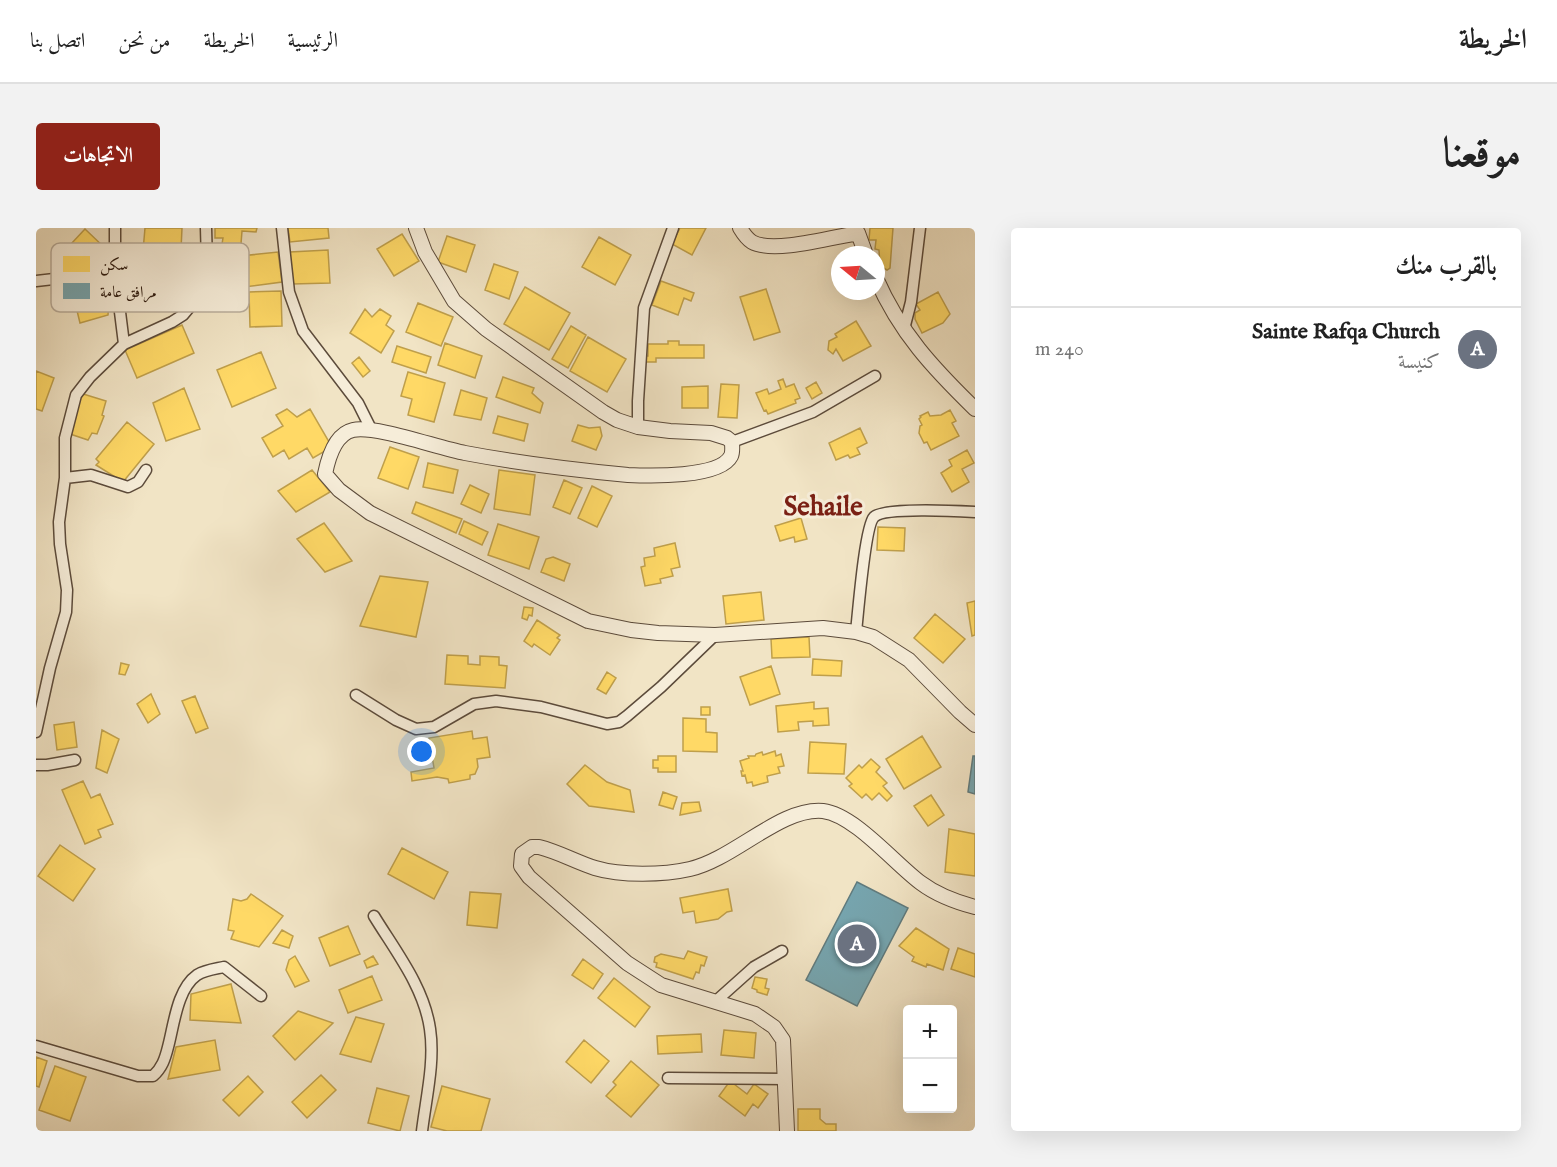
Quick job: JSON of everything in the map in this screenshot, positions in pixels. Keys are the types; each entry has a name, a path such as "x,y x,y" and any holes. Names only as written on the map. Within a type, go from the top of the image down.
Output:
{"street":[{"path":"116,228 116,243"},
{"path":"206,228 206,243"},
{"path":"282,228 289,292 303,331 358,403 372,430"},
{"path":"416,228 428,259 454,301 496,336 603,412 617,420 638,426 670,431 711,433 732,442"},
{"path":"638,426 644,308 673,228"},
{"path":"740,228 751,242 780,247 858,230 863,246"},
{"path":"904,329 911,302 920,228"},
{"path":"36,281 51,279"},
{"path":"885,297 913,344 975,409"},
{"path":"120,312 124,344"},
{"path":"36,732 67,606 58,522 65,478 65,438 76,395 90,376 124,344 172,322 186,312"},
{"path":"732,442 813,412 875,376"},
{"path":"732,442 731,457 726,463 715,468 698,472 651,476 605,473 482,456 372,430 352,430 344,434 328,457 325,474 339,490 370,513 588,621 631,630 715,635 823,628 856,632 873,637 909,660 975,725"},
{"path":"65,478 91,476 128,488 138,482 146,470"},
{"path":"856,632 866,542 874,517 882,513 900,511 975,512"},
{"path":"356,695 396,720 416,729 434,727 474,704 496,701 541,707 588,720 613,723 618,722 644,702 715,635"},
{"path":"36,765 75,760"},
{"path":"787,1131 783,1040 774,1027 755,1014 661,985 627,963 529,877 520,866 522,854 532,847 540,847 597,869 624,873 690,869 717,859 778,823 800,813 824,812 836,814 870,838 928,888 957,903 975,907"},
{"path":"374,916 415,982 426,1009 431,1030 431,1065 422,1131"},
{"path":"716,1002 754,967 782,951"},
{"path":"36,1047 138,1076 153,1076 164,1063 182,994 189,982 198,974 224,967 261,996"},
{"path":"668,1078 784,1079"}],"building: سكن":[{"path":"145,228 182,228 181,243 144,243"},
{"path":"215,228 257,228 256,232 242,231 241,243 222,243 223,238 215,238"},
{"path":"288,228 328,228 329,238 290,242"},
{"path":"680,228 706,228 692,255 672,244"},
{"path":"870,228 893,228 890,268 885,269 885,246 875,246 876,240 869,240"},
{"path":"85,229 100,243 72,243"},
{"path":"402,234 419,261 394,276 377,249"},
{"path":"447,236 475,245 466,272 438,262"},
{"path":"599,237 631,255 615,285 582,267"},
{"path":"328,250 330,283 292,284 290,252"},
{"path":"278,252 282,282 249,286 249,255"},
{"path":"494,264 518,272 509,299 485,290"},
{"path":"661,281 694,293 691,301 684,298 678,315 652,305"},
{"path":"525,287 570,313 549,350 504,324"},
{"path":"766,289 780,332 754,340 740,297"},
{"path":"281,291 282,326 250,327 249,292"},
{"path":"938,292 950,314 943,323 922,333 915,319 915,313 920,310 916,304"},
{"path":"418,303 453,317 441,346 406,332"},
{"path":"365,309 372,317 380,309 391,316 386,325 394,331 381,353 350,333"},
{"path":"77,312 108,312 108,315 80,323"},
{"path":"856,321 871,346 843,361 836,349 833,354 828,350 829,341 837,337 835,334"},
{"path":"182,325 194,353 137,378 125,350"},
{"path":"571,326 586,335 568,368 552,359"},
{"path":"588,337 626,359 607,392 570,371"},
{"path":"668,341 679,341 679,345 704,345 704,358 656,358 656,362 644,362 644,356 648,356 648,344 668,344"},
{"path":"445,343 482,356 475,378 438,365"},
{"path":"397,346 431,357 426,373 392,362"},
{"path":"261,352 276,388 232,407 217,370"},
{"path":"359,357 370,371 363,377 352,363"},
{"path":"36,371 54,378 42,411 36,409"},
{"path":"408,372 445,383 434,422 408,415 412,399 401,396"},
{"path":"503,377 534,388 532,393 543,403 540,413 496,397"},
{"path":"783,379 786,387 794,384 800,398 795,400 796,403 768,414 766,410 764,411 756,393 767,389 769,394 781,389 778,381"},
{"path":"816,382 822,393 812,399 806,388"},
{"path":"721,384 739,385 737,418 718,417"},
{"path":"708,386 708,408 682,408 682,387"},
{"path":"184,388 200,429 166,441 153,403"},
{"path":"461,390 487,398 481,420 454,415"},
{"path":"80,393 106,401 102,415 104,416 97,434 92,433 88,440 70,434"},
{"path":"287,409 297,417 310,409 332,447 313,458 307,448 289,459 284,450 273,457 262,438 283,426 276,415"},
{"path":"950,410 956,421 952,423 959,436 931,450 919,433 922,425 920,416 928,412 930,416 941,415"},
{"path":"498,416 528,424 524,441 493,433"},
{"path":"127,422 154,444 123,482 96,465 99,462 96,459"},
{"path":"578,425 589,428 600,427 602,436 596,450 572,441"},
{"path":"860,428 867,443 857,448 860,454 850,458 848,455 836,460 829,443"},
{"path":"390,447 419,457 408,489 378,478"},
{"path":"967,450 974,463 962,469 969,482 952,492 941,473 952,466 949,460"},
{"path":"428,463 458,470 453,493 423,487"},
{"path":"312,470 330,492 296,512 278,491"},
{"path":"499,470 535,475 530,515 494,509"},
{"path":"564,480 582,488 570,514 553,507"},
{"path":"470,485 489,494 481,513 461,504"},
{"path":"592,486 612,496 597,527 578,518"},
{"path":"416,502 462,519 456,533 412,513"},
{"path":"801,518 807,539 795,542 794,537 780,541 775,526"},
{"path":"464,521 488,532 482,545 459,534"},
{"path":"324,523 352,561 325,572 297,539"},
{"path":"498,524 539,537 529,569 488,555"},
{"path":"878,527 905,528 904,551 877,550"},
{"path":"675,543 680,567 671,569 673,576 660,579 661,583 645,586 641,567 645,566 644,558 655,556 654,548"},
{"path":"553,557 570,564 564,581 541,572 546,559"},
{"path":"380,576 428,582 416,637 360,626"},
{"path":"761,592 764,620 726,624 723,596"},
{"path":"975,601 975,635 972,636 967,603"},
{"path":"524,607 533,608 532,616 529,615 527,620 522,618"},
{"path":"935,614 965,639 943,663 914,638"},
{"path":"537,620 560,635 557,638 560,640 550,655 534,644 532,647 524,641"},
{"path":"809,637 810,657 772,658 771,639"},
{"path":"447,655 468,656 468,664 480,665 480,656 499,657 499,665 507,666 505,688 445,684"},
{"path":"813,659 842,661 841,676 812,675"},
{"path":"121,663 129,665 125,675 119,674"},
{"path":"771,666 780,694 750,705 740,677"},
{"path":"607,672 616,678 606,694 597,689"},
{"path":"151,694 160,714 148,723 137,704"},
{"path":"195,696 208,728 196,733 182,701"},
{"path":"814,702 814,709 828,708 829,725 813,726 813,721 798,722 799,730 778,732 776,706"},
{"path":"701,707 710,707 710,715 701,715"},
{"path":"683,718 706,719 706,732 717,733 717,752 683,751"},
{"path":"74,722 77,747 57,750 54,725"},
{"path":"102,730 119,739 107,773 96,768"},
{"path":"472,731 473,739 487,737 490,757 477,759 478,767 475,774 470,775 470,779 449,783 448,779 437,777 412,781 411,772 434,768 429,738"},
{"path":"922,736 941,767 904,789 886,759"},
{"path":"810,742 846,744 844,774 808,773"},
{"path":"775,751 776,756 781,754 784,766 778,767 780,773 767,776 768,782 753,786 752,782 747,783 745,775 742,776 740,761 762,752 763,755"},
{"path":"658,756 676,756 676,772 658,772 658,768 653,768 653,760 658,760"},
{"path":"871,759 880,767 876,772 887,783 883,786 892,796 887,801 879,793 872,800 866,794 862,798 849,786 852,784 846,778 859,765 862,768"},
{"path":"585,765 607,782 630,790 634,812 589,806 567,784"},
{"path":"83,781 91,798 100,794 113,824 98,830 101,837 85,844 62,790"},
{"path":"663,792 677,797 673,809 659,805"},
{"path":"931,795 944,815 928,826 914,806"},
{"path":"699,802 701,811 680,815 682,803"},
{"path":"949,829 975,834 975,876 945,872"},
{"path":"60,845 95,869 73,901 38,876"},
{"path":"402,848 448,872 434,899 388,874"},
{"path":"728,889 732,911 718,919 696,923 694,911 683,913 680,898"},
{"path":"470,892 501,894 497,928 467,925"},
{"path":"251,894 283,916 259,947 231,939 234,931 228,930 233,899 241,901 247,899"},
{"path":"348,926 360,954 330,966 319,938"},
{"path":"916,928 949,949 943,970 927,964 926,967 912,961 914,957 899,946"},
{"path":"282,930 293,936 289,948 273,943"},
{"path":"958,948 975,954 975,977 951,969"},
{"path":"688,951 707,957 704,966 701,965 699,973 696,972 693,979 656,967 655,957 661,954 684,959"},
{"path":"295,956 309,981 295,987 286,970 289,960"},
{"path":"373,956 378,964 367,968 364,961"},
{"path":"583,959 603,974 593,989 572,975"},
{"path":"372,976 382,1000 348,1013 339,990"},
{"path":"755,977 767,979 765,988 769,989 767,995 752,988"},
{"path":"614,978 650,1007 635,1027 598,998"},
{"path":"231,984 241,1023 190,1020 191,994"},
{"path":"298,1011 333,1023 295,1060 273,1036"},
{"path":"356,1017 384,1024 371,1062 340,1054"},
{"path":"724,1030 756,1033 754,1058 721,1055"},
{"path":"701,1034 702,1052 658,1054 657,1036"},
{"path":"215,1040 220,1070 168,1079 176,1047"},
{"path":"584,1040 609,1061 591,1083 566,1062"},
{"path":"36,1057 47,1061 39,1087 36,1086"},
{"path":"631,1061 659,1085 631,1117 606,1096 616,1085 613,1082"},
{"path":"55,1066 86,1077 70,1121 39,1110"},
{"path":"321,1075 336,1090 307,1118 292,1102"},
{"path":"248,1076 263,1092 239,1116 223,1100"},
{"path":"730,1081 747,1094 754,1084 768,1094 758,1108 753,1104 745,1116 719,1096"},
{"path":"442,1086 490,1099 481,1131 447,1131 431,1127"},
{"path":"377,1088 409,1096 400,1131 368,1123"},
{"path":"798,1109 820,1109 820,1119 826,1124 836,1124 836,1131 798,1131"}],"building: مرافق عامة":[{"path":"973,756 975,756 975,794 968,792"},
{"path":"857,882 908,908 857,1006 806,980"}],"place":[{"name":"Sainte Rafqa Church","path":"857,944"}],"district":[{"name":"Sehaile","path":"823,506"}]}
